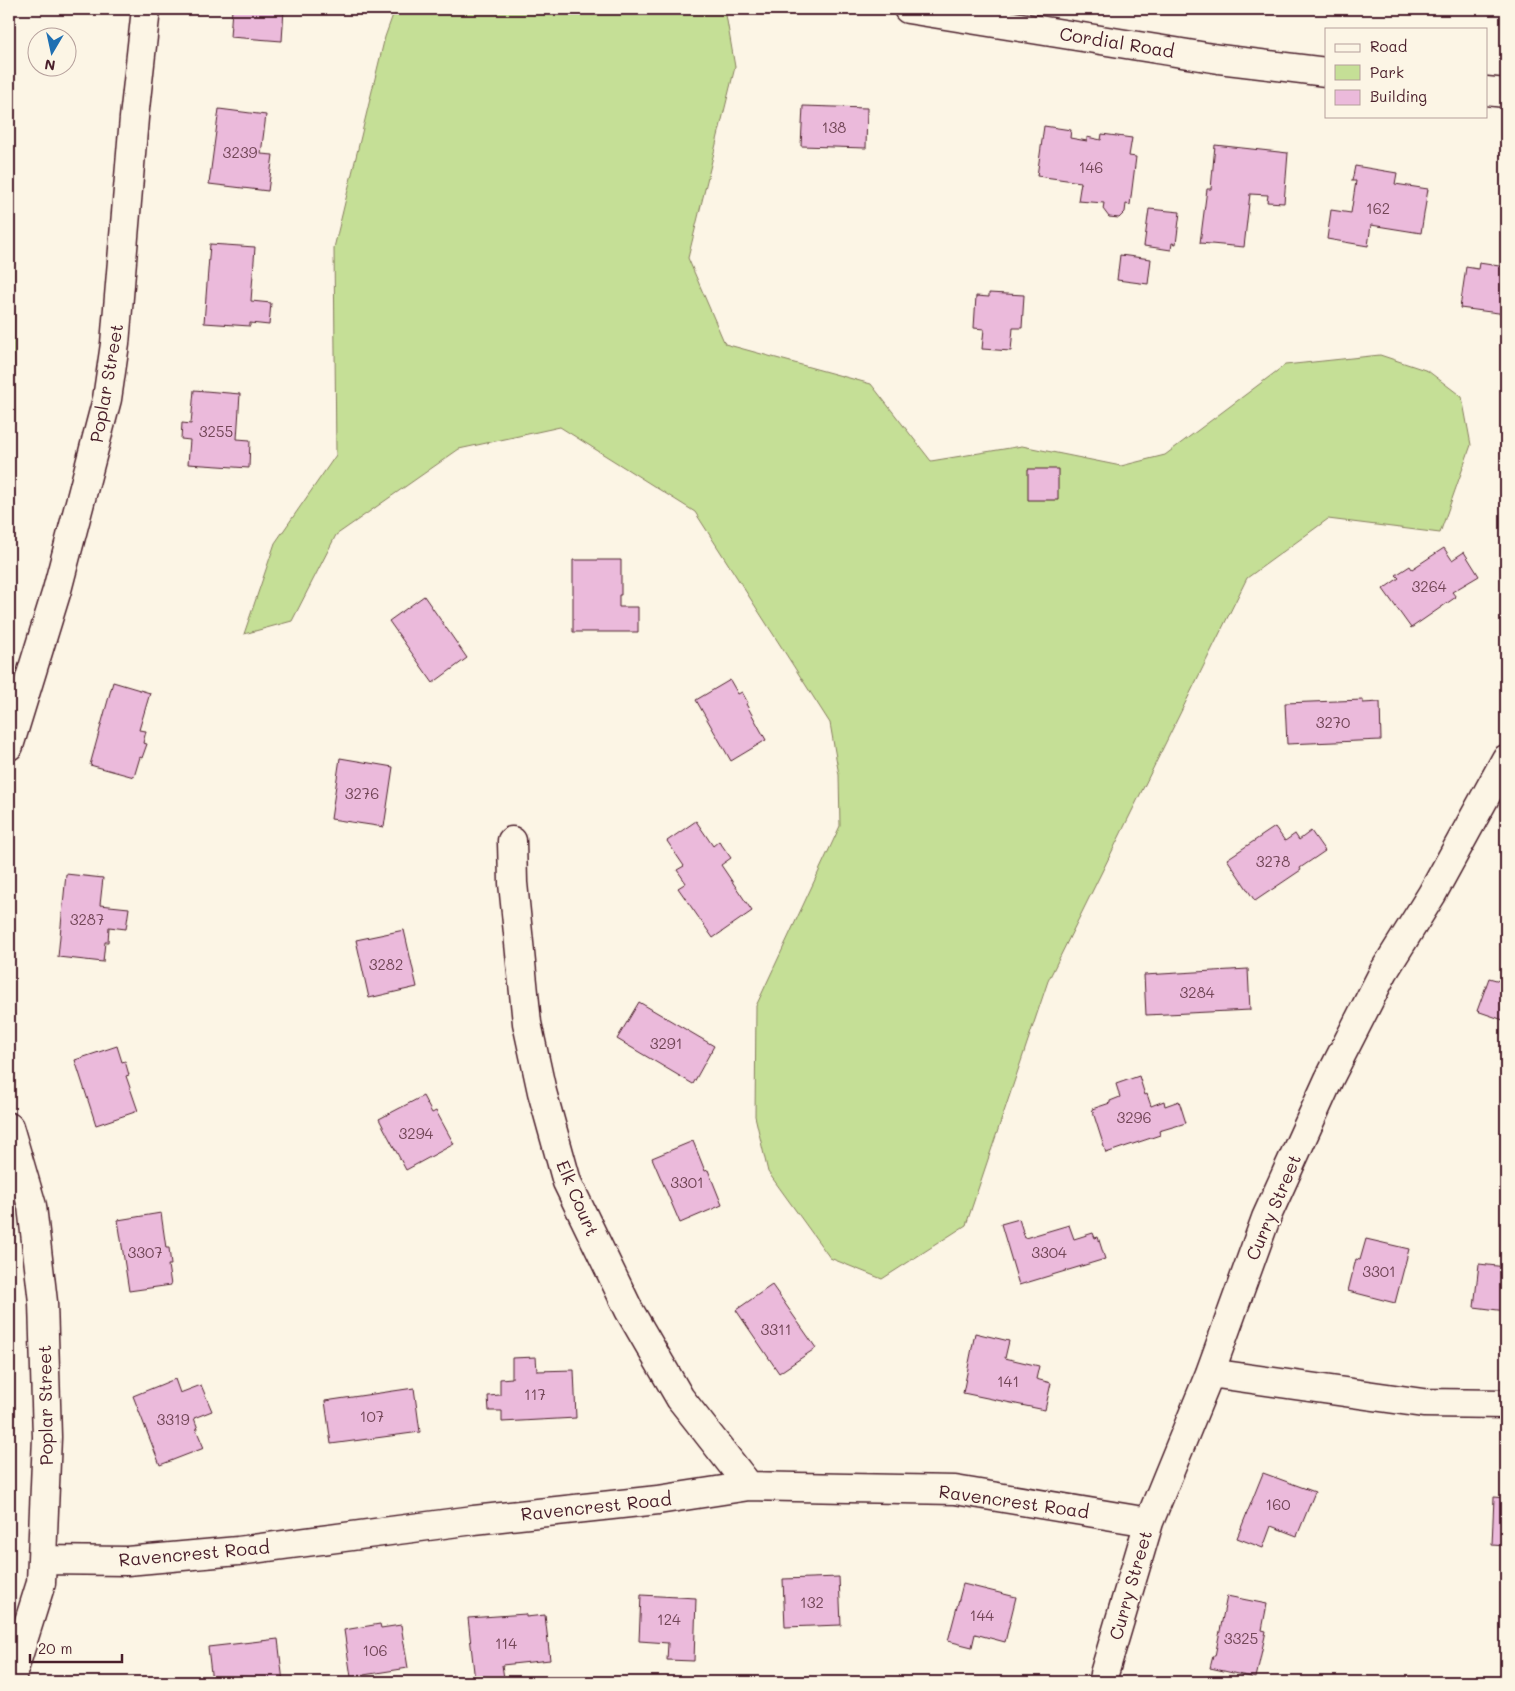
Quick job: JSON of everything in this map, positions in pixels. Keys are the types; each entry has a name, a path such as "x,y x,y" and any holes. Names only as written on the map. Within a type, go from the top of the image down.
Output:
{"street":[{"name":"Poplar Street","path":"9,746 57,590 107,399 115,344 134,118 146,9"},
{"name":"Cordial Road","path":"908,9 1219,59 1325,72"},
{"path":"1488,91 1506,93"},
{"name":"Curry Street","path":"1104,1682 1104,1674 1149,1522 1210,1373 1266,1218 1329,1079 1384,971 1432,894 1506,759"},
{"name":"Elk Court","path":"512,840 513,882 527,1024 542,1092 567,1182 629,1310 680,1398 749,1486"},
{"name":"Poplar Street","path":"9,1126 32,1206 43,1302 48,1437 41,1583 10,1682"},
{"path":"1210,1373 1423,1403 1506,1404"},
{"name":"Ravencrest Road","path":"42,1560 127,1561 238,1551 474,1520 658,1500 749,1486 955,1490 1149,1522"}],"green space":[{"path":"395,9 725,9 735,67 688,258 725,344 871,384 931,461 1022,446 1121,466 1165,455 1285,365 1380,355 1428,371 1462,397 1471,445 1440,533 1328,519 1247,578 1048,981 966,1225 882,1279 830,1258 768,1172 755,1116 756,1006 840,826 839,775 830,723 695,512 560,427 459,449 336,535 292,621 244,634 275,543 336,455 334,248 385,37"},
{"path":"9,213 14,265 15,421 9,426"}],"building":[{"path":"232,9 284,9 282,41 230,37"},
{"path":"803,106 867,108 866,148 801,146"},
{"path":"219,109 266,115 261,154 273,155 268,191 209,184"},
{"path":"1044,126 1071,130 1070,138 1087,141 1087,137 1101,140 1102,134 1132,138 1129,156 1136,157 1130,205 1126,204 1125,212 1119,218 1109,217 1103,209 1104,203 1078,201 1081,182 1037,176"},
{"path":"1215,145 1288,153 1284,203 1267,202 1268,195 1250,194 1244,247 1200,243 1207,189 1211,189"},
{"path":"1355,166 1397,173 1395,184 1428,189 1421,233 1371,225 1368,246 1327,239 1331,210 1351,213 1356,181 1352,181"},
{"path":"1149,209 1180,212 1176,244 1172,243 1171,250 1144,246"},
{"path":"210,244 255,247 251,301 271,303 269,325 250,323 250,326 204,323"},
{"path":"1120,255 1151,259 1148,284 1117,280"},
{"path":"1479,263 1506,267 1506,314 1460,308 1466,267 1478,269"},
{"path":"989,293 1024,295 1022,328 1013,328 1011,351 982,349 984,329 974,328 976,296 989,297"},
{"path":"194,390 240,394 237,439 250,440 249,468 188,464 190,440 181,439 182,423 191,424"},
{"path":"1028,469 1058,469 1058,500 1028,500"},
{"path":"1444,548 1452,560 1464,552 1479,576 1452,592 1456,597 1411,628 1383,589 1399,578 1396,575 1410,566 1412,569"},
{"path":"573,560 621,560 619,607 638,607 638,632 573,632"},
{"path":"424,596 467,658 433,683 389,621"},
{"path":"730,680 738,694 742,692 748,703 746,704 766,740 731,761 696,700"},
{"path":"113,682 150,693 139,730 146,731 143,743 147,744 142,758 140,757 134,777 90,765"},
{"path":"1363,700 1363,703 1380,702 1381,740 1287,744 1285,703"},
{"path":"340,758 393,767 384,827 331,819"},
{"path":"696,821 713,846 719,841 731,858 721,865 752,911 713,938 678,888 686,883 677,870 684,866 667,841"},
{"path":"1275,827 1285,841 1295,834 1299,840 1311,831 1325,851 1300,868 1301,870 1255,901 1227,859"},
{"path":"66,874 103,878 100,905 129,908 126,929 109,927 108,942 105,942 103,962 58,957"},
{"path":"404,930 417,987 369,998 356,940"},
{"path":"1506,965 1506,1021 1477,1011 1489,978 1500,981"},
{"path":"1248,969 1250,1010 1146,1015 1144,975"},
{"path":"639,1002 714,1046 693,1084 617,1039"},
{"path":"117,1046 122,1062 125,1061 129,1075 126,1076 138,1111 96,1125 75,1060"},
{"path":"1139,1076 1151,1106 1164,1101 1165,1106 1179,1101 1186,1123 1159,1131 1160,1135 1106,1153 1092,1109 1110,1103 1110,1101 1120,1097 1116,1084"},
{"path":"423,1096 432,1113 436,1111 454,1144 406,1170 379,1119"},
{"path":"693,1141 705,1171 708,1170 722,1205 680,1223 652,1158"},
{"path":"161,1213 166,1248 169,1248 171,1265 168,1265 171,1285 129,1291 118,1220"},
{"path":"1019,1219 1025,1238 1069,1225 1074,1239 1093,1233 1095,1238 1098,1237 1105,1259 1019,1285 1001,1224"},
{"path":"1366,1239 1409,1249 1395,1303 1348,1291 1356,1259 1360,1260"},
{"path":"1479,1264 1506,1267 1506,1311 1474,1307"},
{"path":"772,1285 816,1348 779,1373 736,1310"},
{"path":"975,1333 1009,1341 1005,1358 1039,1366 1036,1379 1051,1383 1045,1410 963,1393"},
{"path":"536,1357 537,1371 574,1370 576,1418 502,1422 502,1411 489,1411 488,1396 500,1395 500,1379 512,1378 512,1358"},
{"path":"175,1379 180,1393 201,1385 212,1411 194,1418 198,1429 196,1429 204,1448 160,1465 133,1396"},
{"path":"414,1388 420,1432 331,1444 325,1401"},
{"path":"1263,1473 1315,1492 1297,1536 1271,1526 1263,1548 1237,1538"},
{"path":"1494,1497 1506,1498 1506,1546 1492,1545"},
{"path":"839,1577 841,1625 785,1627 783,1579"},
{"path":"963,1584 1016,1597 1005,1642 975,1634 972,1647 948,1641"},
{"path":"641,1595 696,1598 694,1661 667,1660 668,1643 639,1641"},
{"path":"1227,1596 1267,1604 1262,1630 1266,1631 1256,1678 1210,1668 1213,1656 1215,1656"},
{"path":"526,1614 526,1617 545,1615 550,1660 502,1665 504,1678 475,1681 468,1618"},
{"path":"380,1624 381,1628 401,1625 408,1668 351,1677 344,1630"},
{"path":"278,1639 283,1682 212,1682 208,1647"}]}
